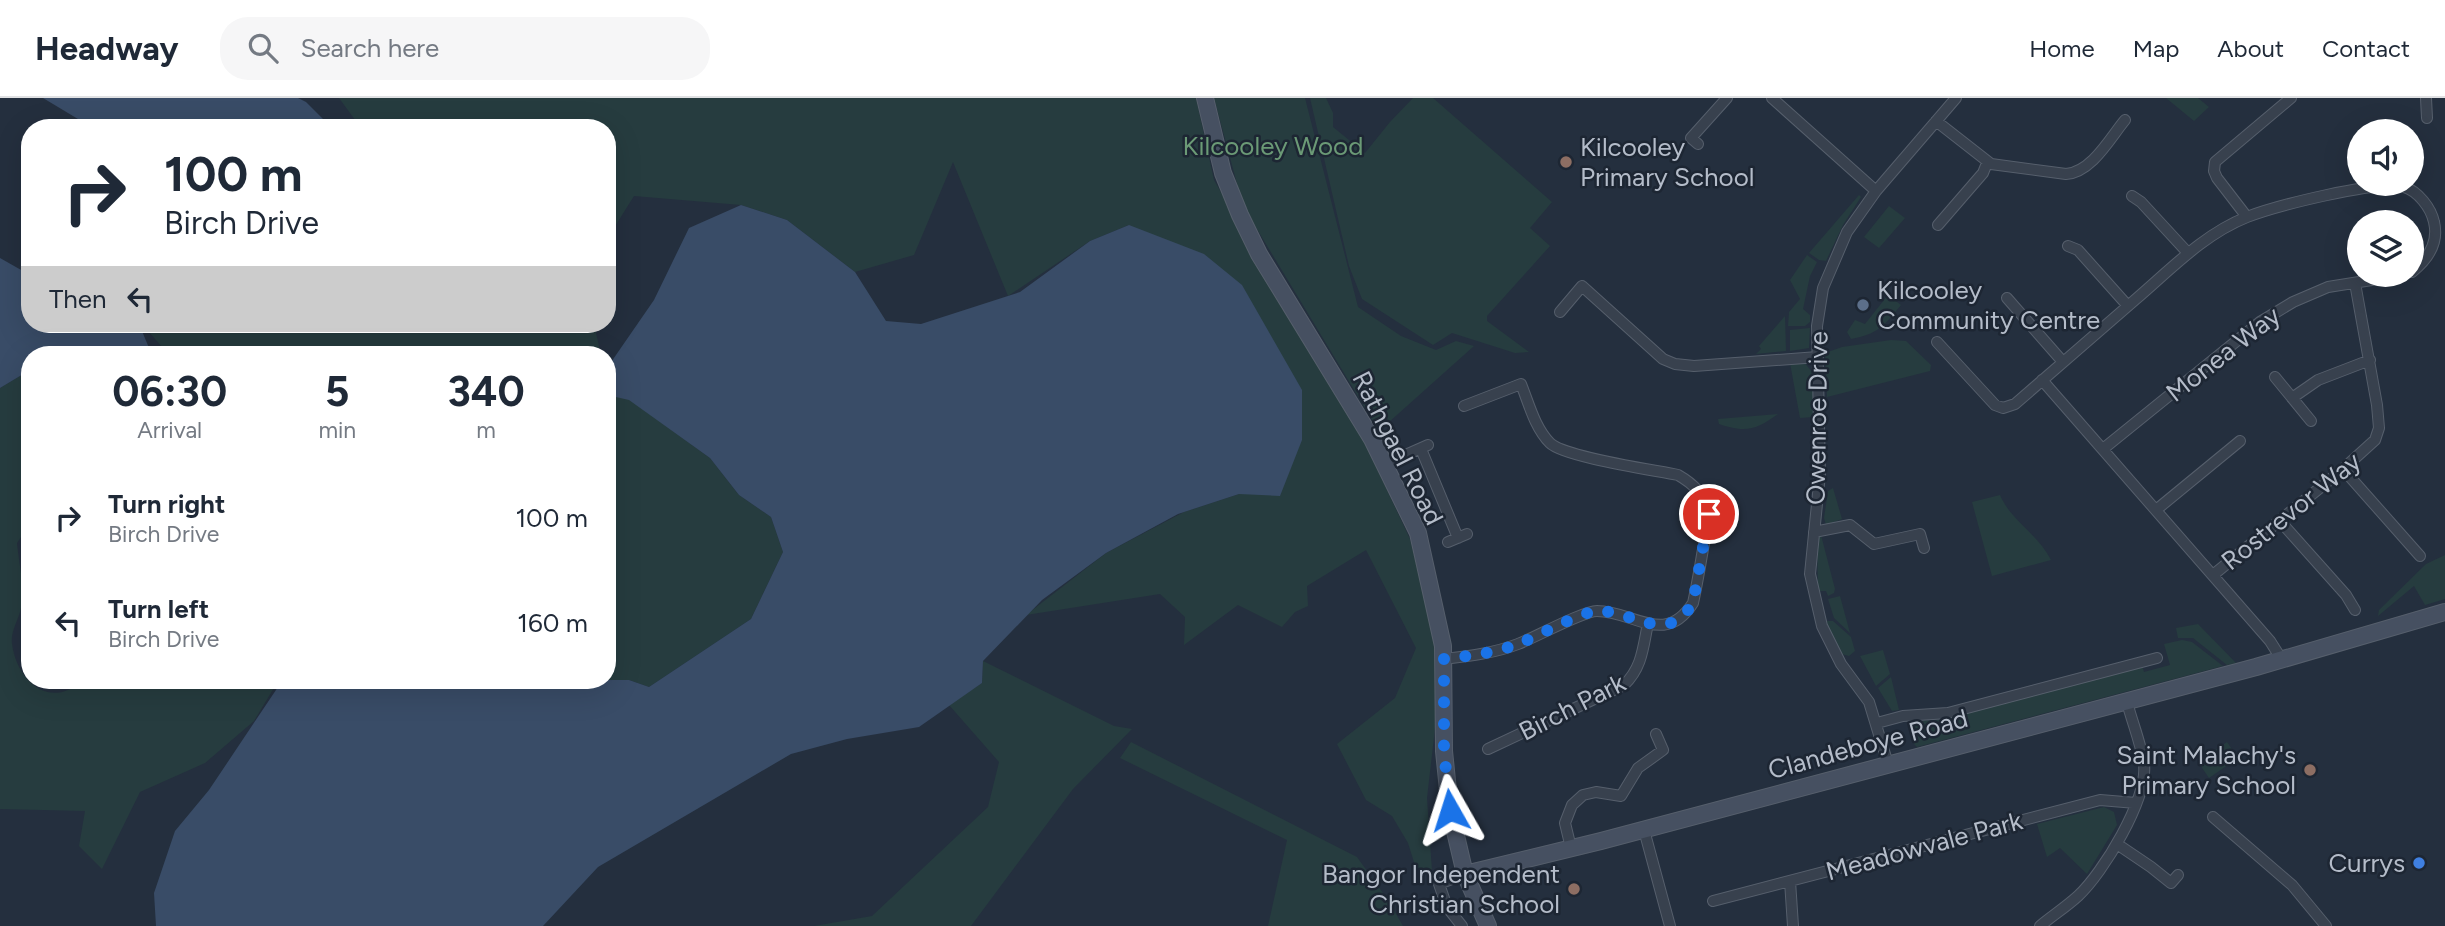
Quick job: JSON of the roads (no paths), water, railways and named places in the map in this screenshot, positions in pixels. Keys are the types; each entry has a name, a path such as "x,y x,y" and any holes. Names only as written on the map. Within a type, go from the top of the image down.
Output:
{"street":[{"name":"Rathgael Road","path":"1205,98 1223,173 1259,254 1347,397 1385,464 1418,533 1444,659 1444,751 1458,849 1465,874 1488,926"},
{"path":"1698,144 1691,138 1727,98"},
{"path":"1772,98 1876,191"},
{"name":"Owenroe Drive","path":"1888,764 1869,702 1841,664 1822,626 1810,575 1821,474 1817,326 1823,288 1843,240 1857,215 1956,98"},
{"path":"2247,217 2217,178 2214,171 2215,162 2291,98"},
{"path":"2426,98 2427,118"},
{"path":"1936,121 1987,163 2066,174 2076,173 2090,163 2125,120"},
{"path":"1938,225 1983,173 1987,163"},
{"path":"1937,342 1995,405 2003,408 2015,404 2207,239 2247,217 2323,196 2384,185 2405,187 2419,196 2431,212 2435,230 2433,247 2424,262"},
{"path":"2132,196 2141,202 2188,253"},
{"path":"2068,246 2077,250 2128,306"},
{"name":"Monea Way","path":"2103,449 2260,322 2292,302 2328,288 2347,284"},
{"path":"1560,312 1582,286 1663,359 1675,365 1818,357"},
{"name":"Rostrevor Way","path":"2213,575 2369,448 2379,428 2370,360 2356,287"},
{"path":"2007,298 2063,362"},
{"path":"2292,398 2319,380 2370,360"},
{"path":"2275,377 2311,421"},
{"path":"2042,380 2270,641 2282,660"},
{"path":"1444,659 1514,646 1597,611 1658,625 1674,623 1687,613 1693,603 1708,522 1704,498 1690,482 1678,475 1554,447 1536,422 1521,384 1464,406"},
{"path":"2156,510 2240,441"},
{"path":"1385,464 1424,447 1457,538"},
{"path":"2343,469 2420,556"},
{"path":"2280,521 2346,594 2355,610"},
{"path":"1814,532 1850,525 1874,544 1920,534 1924,548"},
{"name":"Clandeboye Road","path":"1465,874 1644,830 2127,702 2445,612"},
{"name":"Birch Park","path":"1488,749 1501,750 1623,685 1640,665 1648,623"},
{"path":"1877,723 1903,716 1948,713 2157,658"},
{"path":"2040,926 2078,895 2099,872 2117,844 2136,803 2144,766 2127,702"},
{"path":"1571,848 1559,822 1583,795 1596,792 1621,796 1638,768 1664,750 1656,734"},
{"name":"Meadowvale Park","path":"1713,901 2100,800 2136,803"},
{"path":"2213,817 2292,885 2326,926"},
{"path":"1644,830 1670,926"},
{"path":"2117,844 2171,883 2178,875"},
{"path":"1462,926 1447,907 1439,884 1465,874"},
{"path":"1790,881 1793,926"},
{"path":"2292,906 2301,898"}],"water":[{"path":"43,98 298,98 323,119 78,119"},
{"path":"741,205 787,220 855,272 886,321 921,324 1020,292 1090,241 1129,225 1204,254 1242,285 1302,390 1302,440 1280,496 1239,494 1178,514 1106,553 1042,600 983,661 982,683 919,727 847,739 791,754 598,867 543,926 156,926 154,893 175,831 209,790 277,689 616,689 616,680 629,680 649,687 751,619 783,552 771,517 739,495 710,458 629,400 616,397 616,355 654,300 689,228"},
{"path":"0,258 21,270 21,333 143,333 148,346 21,346 21,375 0,388"}],"place":[{"name":"Kilcooley Primary School","path":"1566,162"},
{"name":"Kilcooley Community Centre","path":"1863,305"},
{"name":"Saint Malachy's Primary School","path":"2310,770"},
{"name":"Currys","path":"2419,863"},
{"name":"Bangor Independent Christian School","path":"1574,889"}],"park label":[{"name":"Kilcooley Wood","path":"1273,146"}]}
